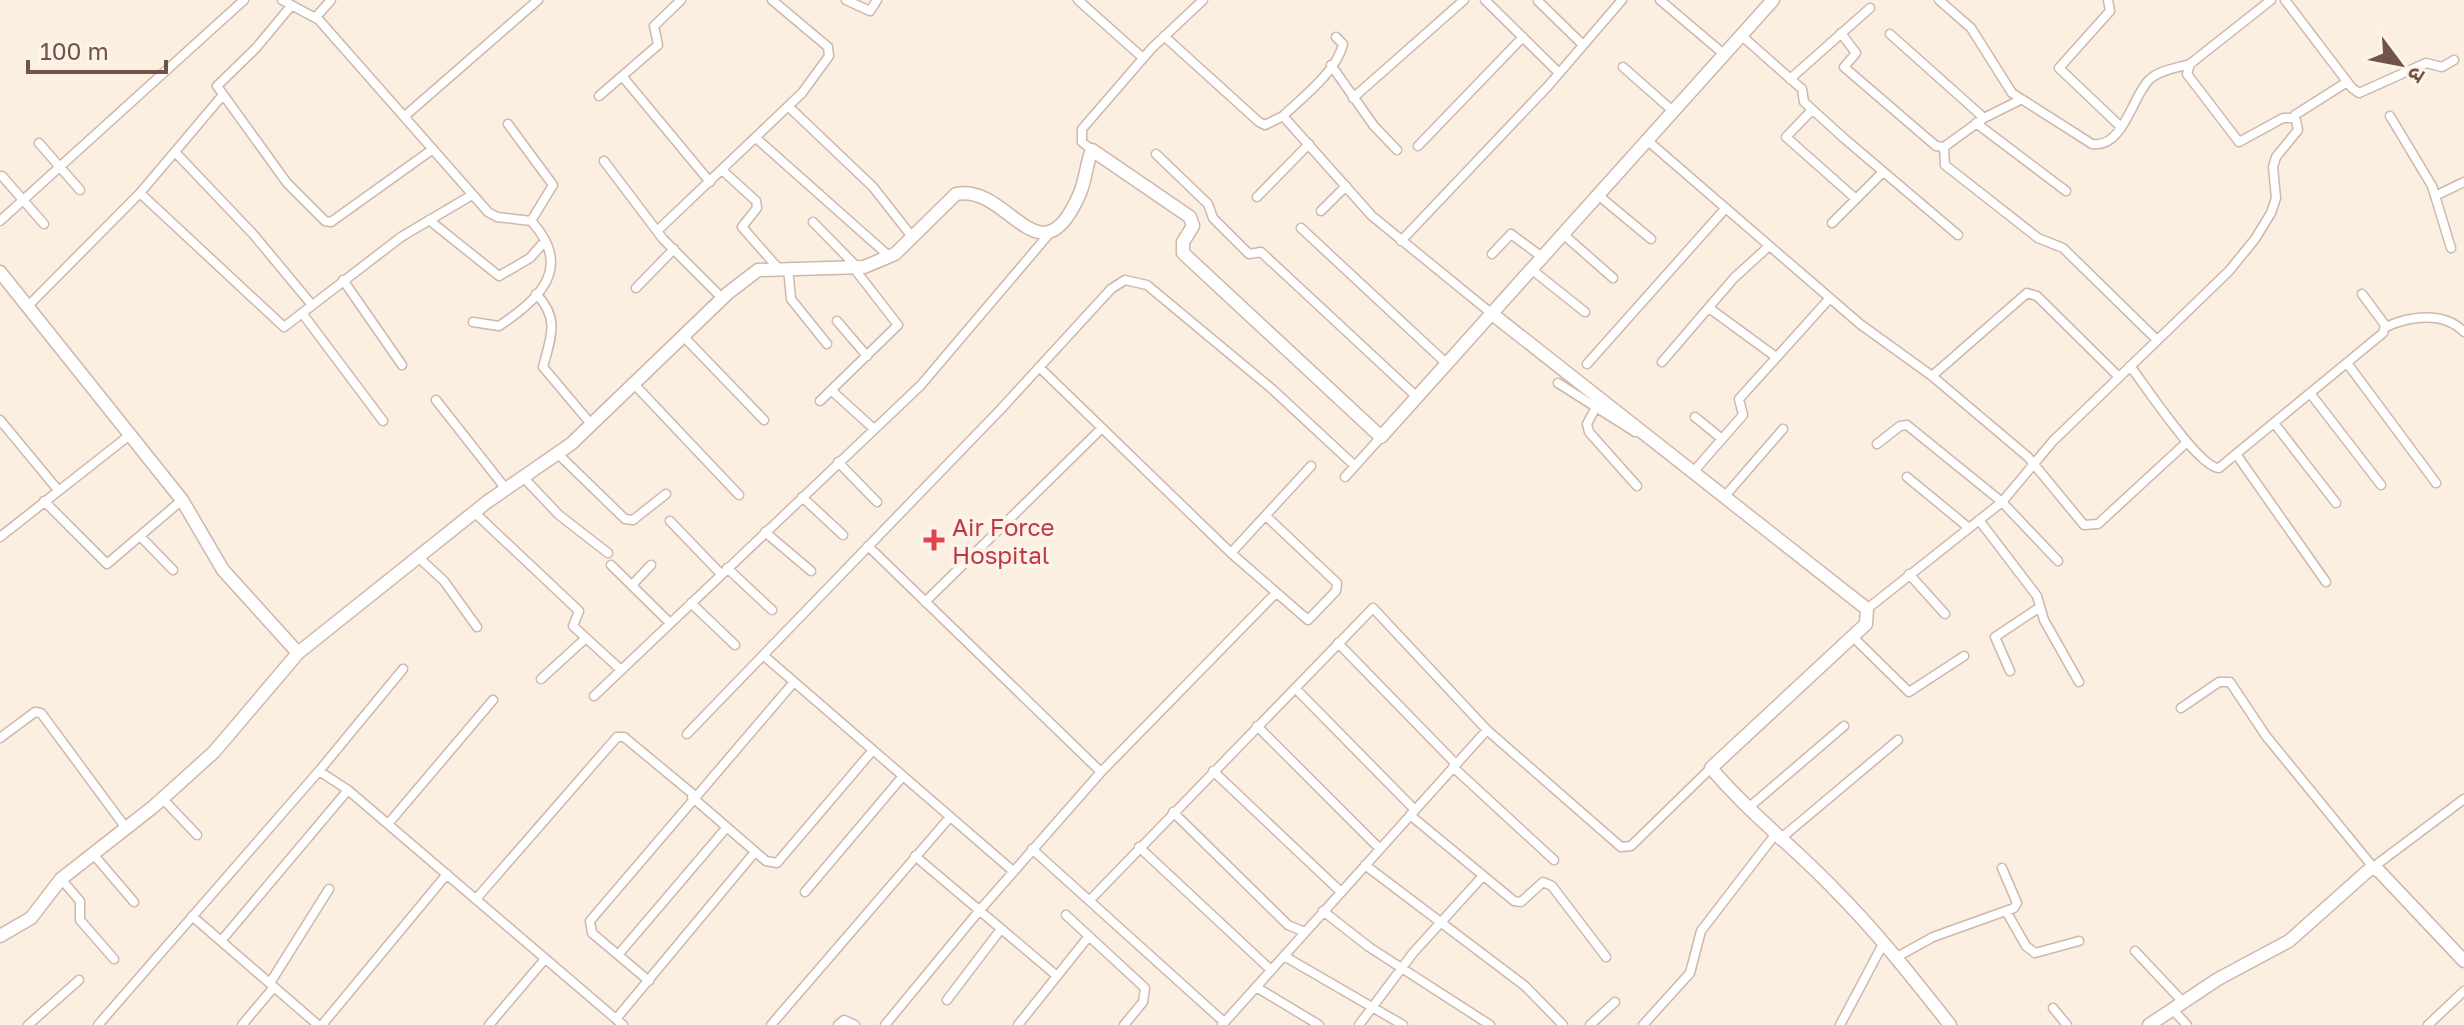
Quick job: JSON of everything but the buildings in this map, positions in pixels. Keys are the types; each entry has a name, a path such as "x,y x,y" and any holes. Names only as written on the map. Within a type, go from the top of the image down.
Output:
{"street":[{"path":"0,221 244,0"},
{"path":"282,0 316,17 492,215 531,221 545,241 552,272 536,294 518,313 499,326 473,322"},
{"path":"316,17 331,0"},
{"path":"406,115 538,0"},
{"path":"599,96 658,45 654,26 681,0"},
{"path":"657,231 808,87 830,50 772,0"},
{"path":"846,0 870,11 877,0"},
{"path":"1078,0 1143,58"},
{"path":"1203,0 1143,58 1082,129 1082,142 1190,217 1193,226 1183,242 1183,253 1381,437"},
{"path":"1353,98 1464,0"},
{"path":"1485,0 1559,73"},
{"path":"1401,241 1559,73 1622,0"},
{"path":"1660,0 1725,55"},
{"path":"1670,9 1678,0"},
{"path":"1345,477 1773,0"},
{"path":"1939,0 1971,28 2004,83 2020,100 2092,144 2103,143 2121,127 2150,79 2190,64 2271,0"},
{"path":"2108,0 2110,11 2059,68 2121,127"},
{"path":"2285,0 2356,92 2364,93 2426,63 2442,67 2454,60"},
{"path":"1538,1 1583,45"},
{"path":"291,6 256,48 218,84 222,96 293,190 328,222 433,149"},
{"path":"1790,79 1870,8"},
{"path":"1841,33 1856,53 1844,67 1928,139 1944,147"},
{"path":"1890,34 1980,120 2066,191"},
{"path":"1164,36 1265,125 1283,116 1331,65 1343,47 1336,37"},
{"path":"1742,36 1802,89 1804,102 1812,110 1958,235"},
{"path":"1418,146 1523,37"},
{"path":"2190,64 2187,74 2239,142 2283,118 2294,118 2347,82"},
{"path":"1331,65 1353,98 1397,150"},
{"path":"1623,67 1674,112"},
{"path":"622,76 710,182"},
{"path":"28,306 140,193 222,96"},
{"path":"1944,147 1980,120 2020,100"},
{"path":"788,106 873,187 913,238"},
{"path":"1812,110 1786,137 1856,199"},
{"path":"1283,116 1401,241 1867,609"},
{"path":"2390,116 2435,196 2451,248"},
{"path":"1090,900 1373,608 1487,730 1625,847 1866,624 1867,609 2002,502 2032,464 2229,271 2255,239 2274,205 2273,167 2281,149 2299,128 2294,118"},
{"path":"508,124 553,185 531,221"},
{"path":"756,138 890,257"},
{"path":"1648,141 1724,210 1830,298 1932,376 2032,464 2084,525 2095,527 2187,442"},
{"path":"39,143 80,190"},
{"path":"1257,197 1309,144"},
{"path":"1944,147 1945,165 2038,238 2063,248 2157,340"},
{"path":"594,696 921,385 970,331 1049,234 1059,228 1081,192 1092,150"},
{"path":"175,152 253,234 312,305"},
{"path":"1156,154 1208,204 1213,218 1249,254 1261,252 1417,397"},
{"path":"604,161 657,231 722,298"},
{"path":"722,170 756,201 757,208 742,227 783,268 791,299 827,344"},
{"path":"1832,223 1883,172"},
{"path":"2,176 44,224"},
{"path":"2435,196 2464,182"},
{"path":"1321,211 1346,186"},
{"path":"0,936 31,918 61,879 214,752 298,653 417,556 557,453 722,298 758,270 855,267 890,257 956,194 966,192 985,199 1036,233 1049,234"},
{"path":"140,193 281,326 286,326 343,280 429,220 472,195"},
{"path":"1598,195 1651,239"},
{"path":"1587,364 1724,210"},
{"path":"429,220 499,276 530,258 545,241"},
{"path":"813,222 855,267 898,325 820,401"},
{"path":"1301,228 1446,363"},
{"path":"1492,254 1511,234 1542,257"},
{"path":"1563,234 1613,278"},
{"path":"1662,362 1768,247"},
{"path":"636,288 674,249"},
{"path":"1531,269 1585,312"},
{"path":"0,272 182,500 223,570 298,653"},
{"path":"343,280 402,365"},
{"path":"687,734 1118,283 1140,281 1272,389 1355,466"},
{"path":"1932,376 2023,295 2032,293 2119,377"},
{"path":"536,294 549,306 555,324 543,367 591,424"},
{"path":"2362,294 2386,327"},
{"path":"1694,471 1745,412 1738,405 1739,399 1830,298"},
{"path":"1709,308 1776,357"},
{"path":"302,313 383,421"},
{"path":"2130,366 2187,442 2213,469 2274,423 2386,327 2413,317 2451,322 2464,332"},
{"path":"837,321 867,356"},
{"path":"683,336 764,420"},
{"path":"2347,363 2436,483"},
{"path":"1039,367 1231,553 1308,620 1338,587 1266,516"},
{"path":"633,383 739,495"},
{"path":"1558,383 1645,439"},
{"path":"831,390 874,429"},
{"path":"2310,393 2381,485"},
{"path":"436,400 506,489"},
{"path":"1596,407 1587,424 1589,432 1637,486"},
{"path":"1695,417 1722,439"},
{"path":"1,423 58,490"},
{"path":"2274,423 2336,503"},
{"path":"1877,444 1900,426 1907,425 2002,502 2058,561"},
{"path":"925,602 1102,428"},
{"path":"1725,496 1783,429"},
{"path":"0,537 131,434"},
{"path":"557,453 625,519 633,520 666,494"},
{"path":"2236,454 2326,582"},
{"path":"838,462 877,502"},
{"path":"1231,553 1311,466"},
{"path":"523,477 563,519 608,553"},
{"path":"1907,477 1969,528"},
{"path":"802,497 843,535"},
{"path":"44,501 104,563 110,563 182,500"},
{"path":"474,512 579,611 572,624 621,670"},
{"path":"1979,520 2037,596 2079,682"},
{"path":"670,521 772,610"},
{"path":"765,532 811,571"},
{"path":"141,537 173,570"},
{"path":"868,546 1101,772"},
{"path":"417,556 444,581 477,627"},
{"path":"611,565 670,623"},
{"path":"633,584 651,565"},
{"path":"1909,574 1945,614"},
{"path":"885,1025 1013,871 1101,772 1276,593"},
{"path":"691,603 735,645"},
{"path":"2010,671 1995,637 2040,607"},
{"path":"1852,636 1909,692 1964,656"},
{"path":"541,679 586,638"},
{"path":"1338,643 1455,766 1554,860"},
{"path":"763,655 1013,871"},
{"path":"98,1025 319,771 403,669"},
{"path":"649,981 592,933 590,921 693,796 794,682"},
{"path":"2181,708 2219,682 2230,682 2266,736 2372,867 2463,957"},
{"path":"1295,688 1413,812 1482,877 1517,902 1539,885 1548,884 1606,957"},
{"path":"388,824 493,700"},
{"path":"1,735 35,712 41,713 126,828"},
{"path":"1257,726 1380,849"},
{"path":"1747,809 1844,726"},
{"path":"1032,849 1226,1023 1487,730"},
{"path":"476,899 617,737 624,737 755,852 772,863 781,860 873,750"},
{"path":"1643,1025 1690,973 1701,931 1777,838 1898,740"},
{"path":"1711,768 1747,809 1834,889 1897,957 1950,1025"},
{"path":"319,771 348,790 620,1022 649,981 755,852"},
{"path":"1213,771 1341,892"},
{"path":"805,892 903,776"},
{"path":"221,941 348,790"},
{"path":"162,798 197,835"},
{"path":"2149,1025 2218,979 2289,941 2372,867 2464,799"},
{"path":"1173,812 1288,925 1305,932"},
{"path":"771,1025 950,817"},
{"path":"618,955 727,827"},
{"path":"1139,847 1271,970"},
{"path":"93,854 134,902"},
{"path":"915,856 1057,976"},
{"path":"1365,865 1525,986 1563,1025"},
{"path":"1897,957 1933,937 2006,911 2017,903 2002,868"},
{"path":"192,916 320,1025 447,874"},
{"path":"1359,1025 1402,967 1482,877"},
{"path":"61,879 80,901 80,920 114,959"},
{"path":"242,1025 272,985 329,889"},
{"path":"1323,911 1490,1025"},
{"path":"2006,911 2026,946 2035,953 2079,941"},
{"path":"1066,915 1145,988 1145,998 1124,1025"},
{"path":"947,1000 1001,929"},
{"path":"1018,1025 1089,936"},
{"path":"1840,1025 1883,944"},
{"path":"2135,951 2178,1005 2187,1025"},
{"path":"1284,956 1403,1025"},
{"path":"489,1025 545,959"},
{"path":"28,1025 79,980"},
{"path":"1256,987 1319,1025"},
{"path":"2428,1025 2464,991"},
{"path":"1590,1025 1615,1002"},
{"path":"2053,1008 2067,1025"},
{"path":"838,1025 844,1020 855,1025"}],"place":[{"name":"Air Force Hospital","path":"934,540"}]}
